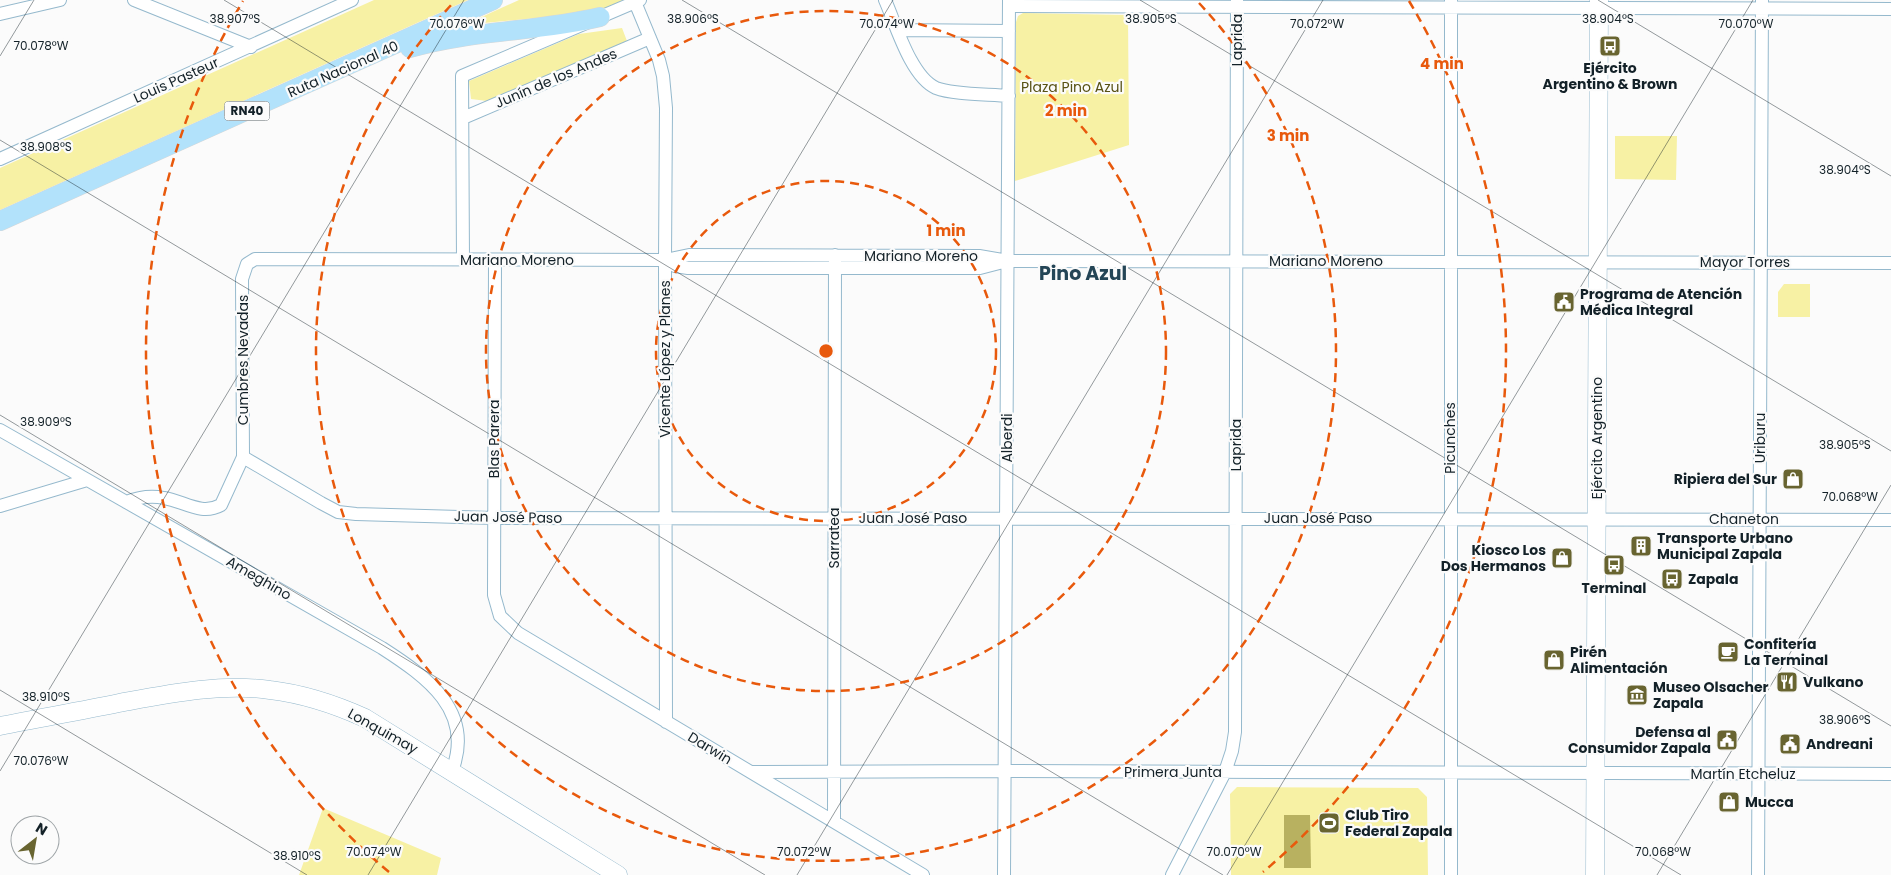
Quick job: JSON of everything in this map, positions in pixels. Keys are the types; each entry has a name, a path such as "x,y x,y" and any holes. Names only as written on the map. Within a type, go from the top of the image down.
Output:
{"main road":[{"name":"Ruta Nacional 40","path":"0,221 493,0"},
{"name":"Ejército Argentino","path":"1595,875 1599,4"},
{"path":"342,69 427,43 459,37 558,26 600,17"},
{"name":"Lonquimay","path":"0,726 165,695 232,688 268,689 318,699 365,718 618,875"}],"street":[{"path":"0,14 60,0"},
{"path":"134,0 251,46"},
{"name":"Louis Pasteur","path":"0,159 352,0"},
{"path":"885,0 914,67 927,83 943,90 1009,96"},
{"path":"464,260 462,76 638,1"},
{"name":"Vicente López y Planes","path":"638,1 659,60 666,92 666,722"},
{"path":"1009,3 1762,4 1891,9"},
{"name":"Alberdi","path":"1004,875 1009,3"},
{"name":"Laprida","path":"1172,875 1225,772 1232,751 1235,732 1237,4"},
{"name":"Picunches","path":"1451,4 1451,875"},
{"name":"Uriburu","path":"1758,875 1762,4"},
{"path":"898,30 1009,31"},
{"name":"Junín de los Andes","path":"463,118 650,38"},
{"name":"Mariano Moreno","path":"247,264 260,258 665,260 675,266 688,268 835,262 980,268 1008,261 1598,262"},
{"name":"Blas Parera","path":"494,260 494,595 500,616"},
{"name":"Sarratea","path":"834,822 835,262"},
{"name":"Mayor Torres","path":"1598,262 1891,263"},
{"name":"Cumbres Nevadas","path":"243,457 242,279 247,264"},
{"name":"Ameghino","path":"0,430 382,648 419,674 450,708 455,720 459,746 452,771"},
{"path":"126,502 142,496 166,498 208,510 214,509 221,505 243,457"},
{"name":"Juan José Paso","path":"243,457 338,512 356,514 494,518 1597,519"},
{"path":"0,506 87,480"},
{"name":"Chaneton","path":"1597,519 1891,520"},
{"name":"Darwin","path":"500,616 518,632 923,875"},
{"name":"Primera Junta","path":"751,772 1596,773"},
{"name":"Martín Etcheluz","path":"1596,773 1891,774"}],"green space":[{"path":"374,0 468,0 0,210 0,168"},
{"path":"519,0 625,0 598,12 464,25"},
{"name":"Plaza Pino Azul","path":"1023,13 1128,15 1129,145 1015,181 1016,22 1018,16"},
{"path":"622,28 627,41 487,101 471,99 469,81 579,34"},
{"path":"1615,136 1677,136 1676,180 1615,179"},
{"path":"1784,284 1810,284 1810,317 1778,317 1778,292"},
{"name":"Club Tiro Federal Zapala","path":"1237,787 1418,788 1427,797 1428,875 1231,875 1230,794"},
{"path":"323,808 441,858 437,875 299,875"}],"shaded area":[{"path":"1284,815 1310,815 1311,868 1284,868"}],"place":[{"name":"Ejército Argentino & Brown","path":"1610,46"},
{"name":"Programa de Atención Médica Integral","path":"1564,302"},
{"name":"Ripiera del Sur","path":"1793,479"},
{"name":"Transporte Urbano Municipal Zapala","path":"1641,546"},
{"name":"Kiosco Los Dos Hermanos","path":"1562,558"},
{"name":"Terminal","path":"1614,565"},
{"name":"Zapala","path":"1672,579"},
{"name":"Confitería La Terminal","path":"1728,652"},
{"name":"Pirén Alimentación","path":"1554,660"},
{"name":"Vulkano","path":"1787,682"},
{"name":"Museo Olsacher Zapala","path":"1637,695"},
{"name":"Defensa al Consumidor Zapala","path":"1727,740"},
{"name":"Andreani","path":"1790,744"},
{"name":"Mucca","path":"1729,802"},
{"name":"Club Tiro Federal Zapala","path":"1329,823"}],"district":[{"name":"Pino Azul","path":"1083,273"}]}
